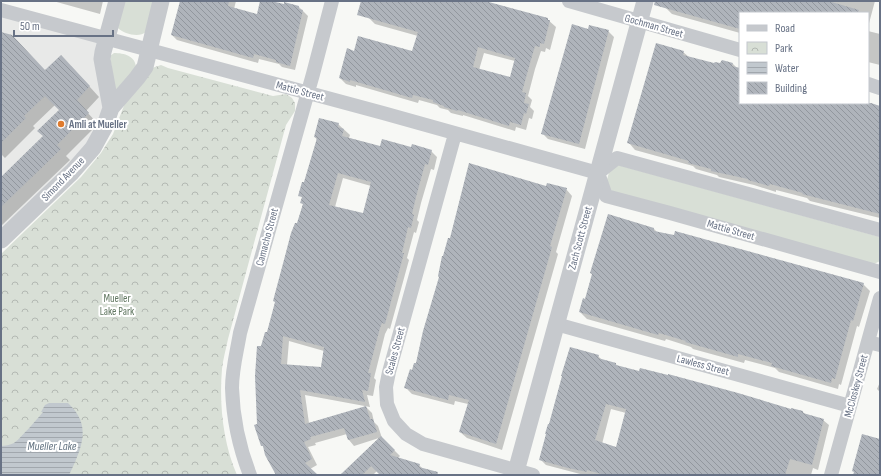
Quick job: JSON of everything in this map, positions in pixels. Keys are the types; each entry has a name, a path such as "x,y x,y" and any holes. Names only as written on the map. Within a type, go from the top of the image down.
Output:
{"street":[{"name":"Simond Avenue","path":"111,108 102,52 117,1"},
{"name":"Simond Avenue","path":"1,240 72,172 92,148 104,128 111,108 145,67 161,1"},
{"name":"Camacho Street","path":"250,475 241,450 234,418 232,387 235,361 240,333 332,1"},
{"name":"Gochman Street","path":"569,1 739,50"},
{"name":"Zach Scott Street","path":"516,473 645,1"},
{"name":"Mattie Street","path":"1,10 149,49 598,173 606,196 880,272"},
{"path":"869,84 880,88"},
{"name":"Scales Street","path":"455,134 389,372 386,387 387,404 394,421 402,430 423,444 516,473 533,475"},
{"path":"598,173 617,158 880,230"},
{"name":"McCloskey Street","path":"831,475 850,406 874,343 880,298"},
{"name":"Lawless Street","path":"556,324 850,406"}],"shaded area":[{"path":"1,9 107,38 108,86 93,148 1,239"}],"green space":[{"path":"123,1 155,1 146,32 136,35 124,32 118,28"},
{"path":"114,53 132,58 136,68 115,91 110,56"},
{"name":"Mueller Lake Park","path":"161,65 273,96 286,94 292,98 295,103 295,111 286,125 222,365 221,396 223,423 228,450 237,475 1,475 1,254 81,177 101,153 113,134 125,103 152,68"},
{"path":"618,165 880,237 880,261 874,264 613,193 606,183 610,169"}],"water":[{"name":"Mueller Lake","path":"49,403 68,403 80,420 82,428 81,445 69,475 1,475 1,446 14,443 43,412 41,412 45,405"}],"building":[{"path":"180,1 229,1 228,6 257,14 260,1 271,1 284,4 284,2 299,6 299,9 303,10 290,66 276,62 276,60 254,54 253,58 171,35"},
{"path":"361,1 485,1 548,18 548,20 550,20 544,44 540,43 540,47 535,46 522,92 526,93 524,103 529,104 526,114 524,113 521,125 510,122 509,126 444,107 433,102 433,100 413,95 412,98 339,78 347,48 354,51 358,36 412,51 418,32 357,15","holes":["478,47 515,58 510,77 473,67"]},
{"path":"655,1 828,1 859,10 858,12 739,12 739,29 654,5"},
{"path":"572,24 588,29 589,25 609,30 579,144 541,134"},
{"name":"Amli at Mueller","path":"1,32 12,35 45,70 61,55 90,86 77,100 89,113 57,145 61,149 1,207 1,177 43,136 37,131 59,110 45,96 24,116 26,118 1,143"},
{"path":"656,43 684,51 683,55 714,63 720,63 722,60 733,63 732,66 739,68 739,104 871,103 880,106 880,214 802,194 803,193 770,184 769,186 748,179 711,171 711,169 688,163 689,161 627,143"},
{"path":"319,118 339,123 338,127 344,129 342,136 380,146 382,139 411,147 412,144 432,150 428,165 425,164 412,214 414,215 411,228 408,227 402,253 404,253 385,324 382,323 380,328 368,373 371,373 368,391 362,390 365,402 300,390 305,424 366,406 370,419 373,419 377,432 348,440 344,428 310,437 311,439 304,442 312,459 305,463 318,475 276,475 265,455 263,446 261,446 254,425 257,424 255,376 257,346 261,346 265,332 267,332 275,302 273,301 291,233 295,223 297,223 303,204 300,203 302,197 298,196 302,182 304,182 317,138 314,137","holes":["338,173 371,182 363,213 329,205","283,336 324,347 321,367 281,364"]},
{"path":"469,163 546,186 547,183 567,188 550,246 552,247 496,444 459,432 469,400 449,395 448,400 404,388 410,369 412,370 414,363 416,363 423,331 439,277 442,256 448,238 450,238"},
{"path":"608,214 654,228 654,231 674,235 675,231 864,283 853,321 851,320 835,379 832,378 831,383 771,366 772,363 738,354 738,357 659,333 658,335 579,312 583,298 585,299 592,274 590,273"},
{"path":"570,347 599,355 598,358 616,363 616,365 639,371 640,368 668,374 791,409 803,411 803,413 824,419 812,465 790,459 785,475 605,475 587,470 587,472 568,468 539,460","holes":["606,404 626,409 616,447 595,440"]},
{"path":"862,434 880,439 880,475 853,475 854,472 852,471"},
{"path":"381,436 395,450 390,455 420,464 419,467 438,472 437,475 380,475 371,466 362,475 340,475"}],"place":[{"name":"Amli at Mueller","path":"61,124"}]}
